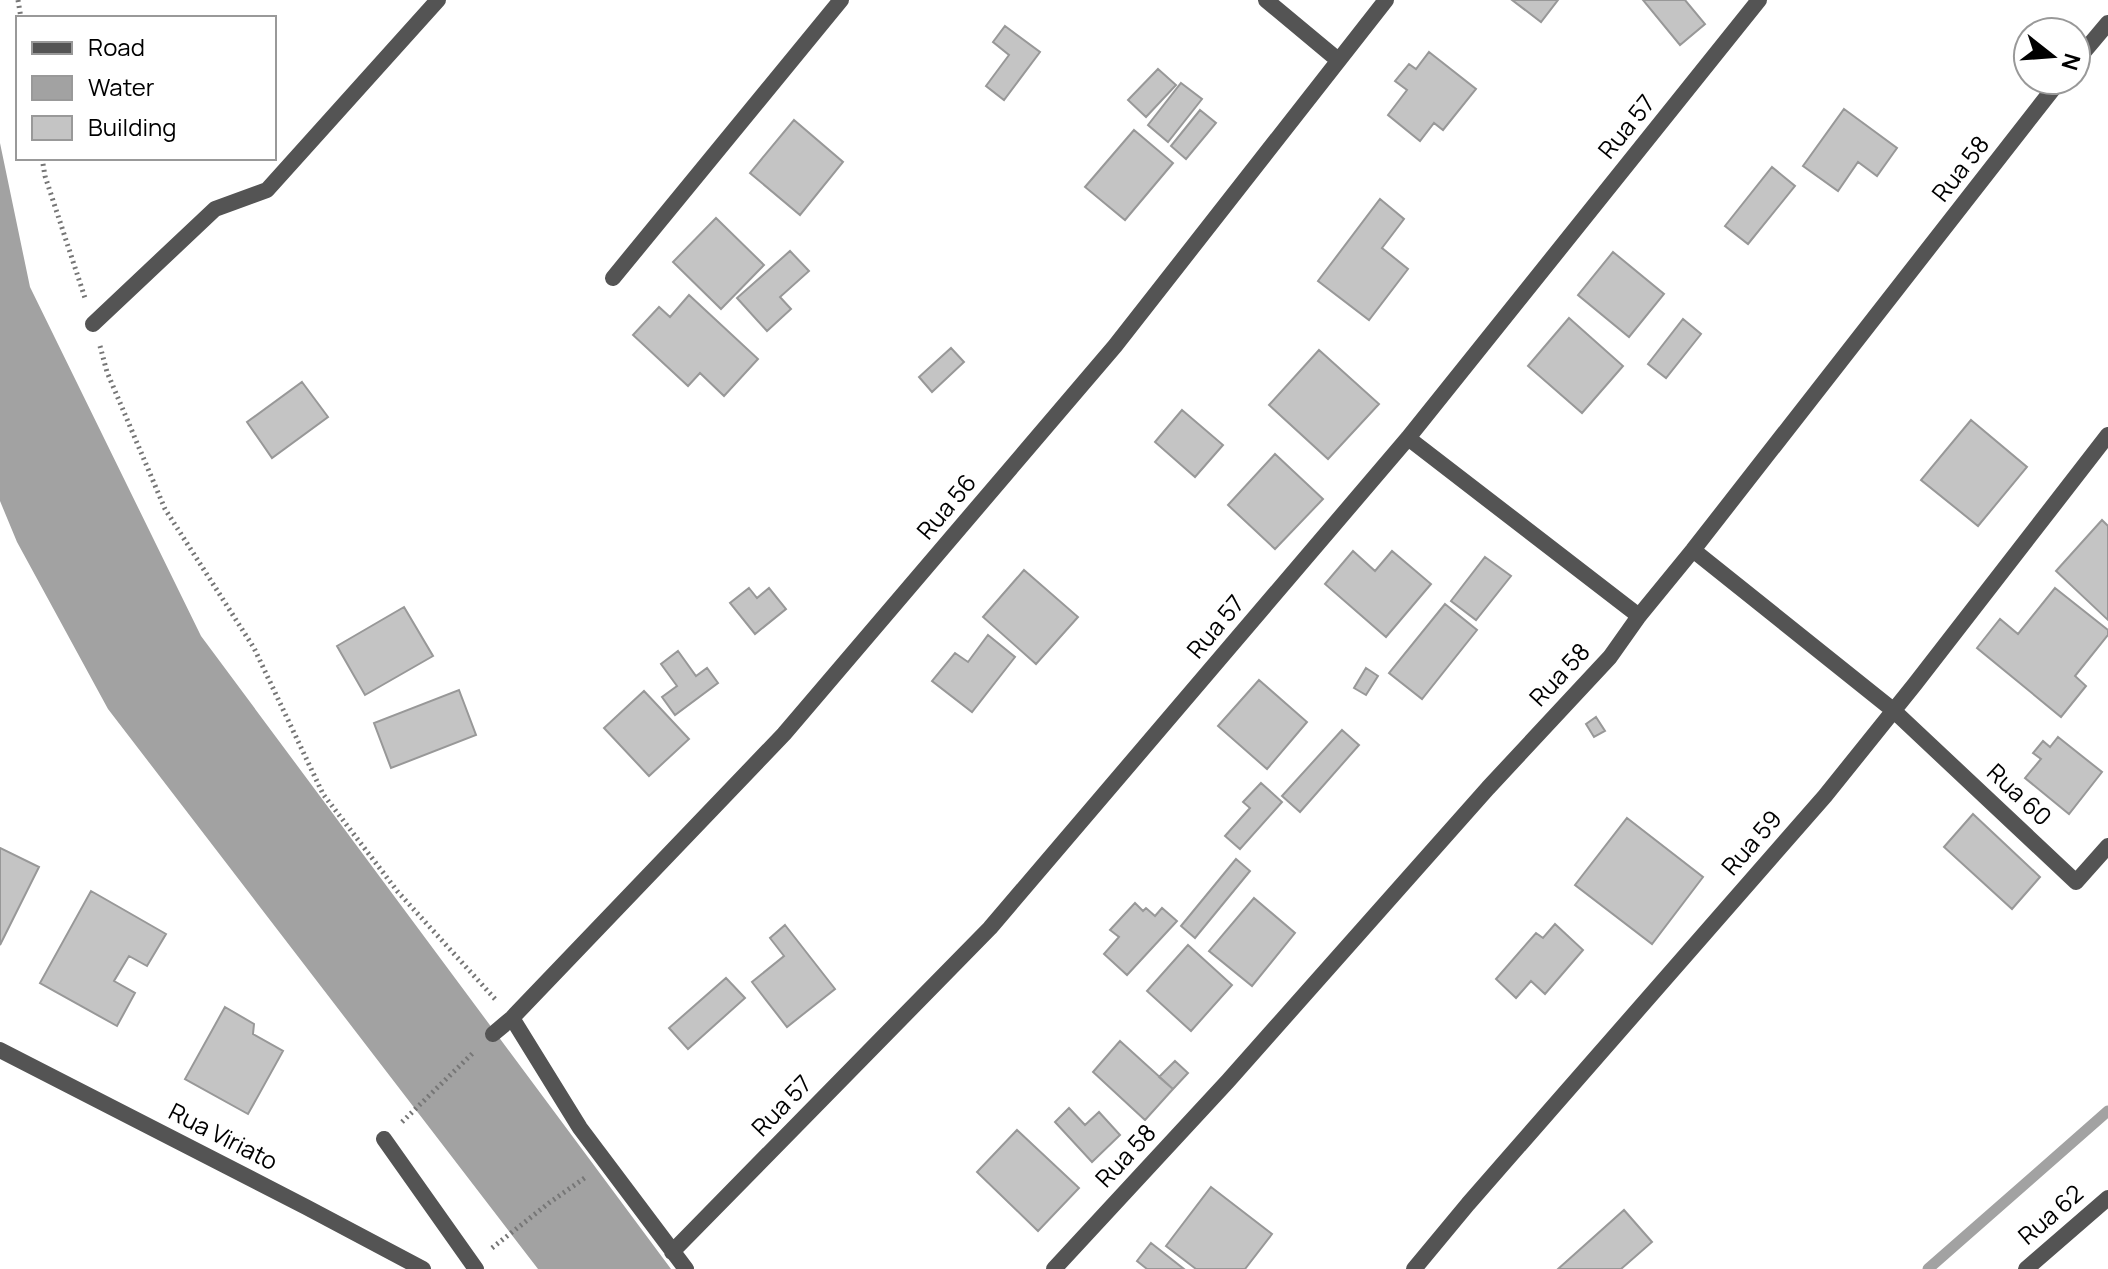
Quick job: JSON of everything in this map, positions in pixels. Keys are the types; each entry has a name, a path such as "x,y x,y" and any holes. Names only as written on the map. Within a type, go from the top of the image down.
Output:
{"street":[{"path":"93,324 215,209 267,190 438,0"},
{"path":"613,278 841,0"},
{"path":"1266,0 1338,60"},
{"name":"Rua 56","path":"493,1034 512,1018 784,734 1115,346 1386,0"},
{"name":"Rua 57","path":"672,1252 990,928 1408,438 1759,0"},
{"path":"2092,42 2108,23"},
{"name":"Rua 58","path":"1054,1269 1610,657 2048,96"},
{"name":"Rua 59","path":"1414,1269 1825,796 2108,435"},
{"path":"1408,438 1639,616"},
{"path":"1693,550 1893,710"},
{"name":"Rua 60","path":"1893,710 2076,882 2108,846"},
{"path":"512,1018 580,1128 686,1269"},
{"name":"Rua Viriato","path":"0,1050 423,1269"},
{"path":"384,1139 474,1266"},
{"name":"Rua 62","path":"2026,1269 2108,1198"}],"path":[{"path":"42,160 107,372 165,509 254,648 323,794 398,892 512,1018"},
{"path":"384,1139 493,1034"},
{"path":"474,1266 549,1203 607,1163"}],"water":[{"path":"0,143 30,287 201,636 671,1269 538,1269 108,709 17,542 0,501"}],"building":[{"path":"1512,0 1558,0 1541,22"},
{"path":"1643,0 1685,0 1705,24 1680,45"},
{"path":"1005,26 1040,52 1004,100 986,86 1009,55 993,42"},
{"path":"1429,52 1476,89 1443,130 1434,123 1420,141 1388,115 1407,90 1395,81 1409,64 1416,69"},
{"path":"1158,69 1176,85 1146,117 1128,100"},
{"path":"1181,83 1202,99 1168,142 1148,125"},
{"path":"1844,109 1897,148 1877,176 1858,162 1838,191 1803,166"},
{"path":"1200,110 1216,123 1186,159 1171,146"},
{"path":"794,120 843,162 800,215 750,173"},
{"path":"1134,130 1173,163 1125,220 1085,187"},
{"path":"1772,167 1795,186 1748,244 1725,226"},
{"path":"1380,199 1404,219 1382,248 1408,269 1369,320 1318,281"},
{"path":"716,218 764,265 721,309 673,262"},
{"path":"790,251 809,271 780,297 791,309 767,331 737,298"},
{"path":"1613,252 1664,294 1629,337 1578,295"},
{"path":"689,295 758,359 724,396 700,373 688,386 633,335 659,307 670,317"},
{"path":"1569,318 1623,366 1582,413 1528,366"},
{"path":"1683,319 1701,334 1666,378 1648,364"},
{"path":"951,348 964,362 932,392 919,377"},
{"path":"1319,350 1379,404 1328,459 1269,405"},
{"path":"302,382 328,417 272,458 247,422"},
{"path":"1182,410 1223,445 1195,477 1155,442"},
{"path":"1971,420 2027,467 1978,526 1921,480"},
{"path":"1275,454 1323,499 1275,549 1228,505"},
{"path":"2102,520 2108,526 2108,620 2056,571"},
{"path":"1353,551 1375,571 1392,551 1431,584 1386,637 1325,584"},
{"path":"1485,557 1511,576 1476,620 1451,601"},
{"path":"1024,570 1078,617 1036,664 983,617"},
{"path":"749,588 757,598 769,588 786,609 755,634 730,603"},
{"path":"2055,588 2108,630 2108,635 2075,676 2086,686 2061,717 1977,648 2000,619 2018,634"},
{"path":"1445,604 1477,630 1422,699 1389,673"},
{"path":"404,607 433,656 365,695 337,646"},
{"path":"988,635 1015,657 972,712 932,681 955,653 968,662"},
{"path":"678,651 696,676 707,668 718,683 675,715 662,697 677,686 661,664"},
{"path":"1366,668 1378,676 1366,695 1354,688"},
{"path":"1259,680 1307,722 1267,769 1218,726"},
{"path":"459,690 476,735 391,768 374,723"},
{"path":"644,691 689,739 649,776 604,728"},
{"path":"1596,717 1605,731 1594,737 1586,724"},
{"path":"1342,730 1359,745 1300,812 1282,796"},
{"path":"2058,737 2102,772 2069,814 2025,778 2041,759 2033,753 2043,741 2050,747"},
{"path":"1261,783 1282,802 1240,849 1225,836 1250,808 1243,802"},
{"path":"1973,814 2040,877 2012,909 1944,847"},
{"path":"1627,818 1703,877 1652,944 1575,885"},
{"path":"0,848 39,867 0,945"},
{"path":"1236,859 1250,871 1195,938 1181,926"},
{"path":"91,891 166,934 147,966 129,956 114,981 135,993 117,1026 40,983"},
{"path":"1254,898 1295,933 1252,986 1209,951"},
{"path":"1135,903 1155,916 1162,908 1177,921 1127,975 1104,954 1119,937 1110,930"},
{"path":"1555,924 1583,950 1545,994 1531,981 1516,998 1496,979 1536,933 1543,938"},
{"path":"785,925 835,989 787,1027 752,982 784,956 770,938"},
{"path":"1188,945 1232,985 1191,1031 1147,991"},
{"path":"726,978 745,998 688,1049 669,1028"},
{"path":"225,1007 254,1024 253,1034 283,1051 248,1114 185,1079"},
{"path":"1120,1041 1173,1089 1145,1120 1093,1072"},
{"path":"1175,1061 1188,1073 1173,1089 1159,1077"},
{"path":"1069,1108 1085,1125 1099,1112 1120,1135 1092,1162 1055,1122"},
{"path":"1017,1130 1079,1188 1038,1231 977,1172"},
{"path":"1211,1187 1272,1234 1245,1269 1196,1269 1166,1246"},
{"path":"1624,1210 1652,1242 1621,1269 1558,1269"},
{"path":"1151,1243 1184,1269 1147,1269 1137,1261"}],"waterway":[{"path":"1928,1269 2108,1111"}]}
